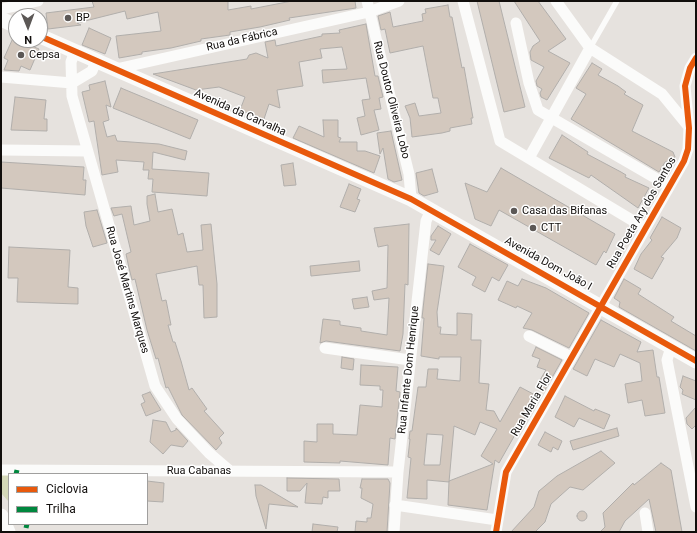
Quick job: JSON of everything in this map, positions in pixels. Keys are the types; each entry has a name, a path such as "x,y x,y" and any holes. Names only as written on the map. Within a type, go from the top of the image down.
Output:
{"street":[{"path":"5,16 38,1"},
{"name":"Rua da Fábrica","path":"116,69 368,6 398,1"},
{"path":"463,1 500,141 645,228"},
{"path":"556,1 590,48 662,94 689,128 696,140"},
{"name":"Rua Doutor Oliveira Lobo","path":"368,6 409,174 411,199"},
{"path":"516,23 529,83 538,110 551,116 669,186"},
{"name":"Avenida da Carvalha","path":"48,39 411,199 431,210"},
{"path":"529,158 590,48"},
{"name":"Rua José Martins Marques","path":"75,51 71,62 72,96 155,386 177,419 209,453 230,471"},
{"name":"Rua Poeta Ary dos Santos","path":"600,305 684,161 688,148 689,128 685,86 690,68 696,58"},
{"path":"1,78 72,83 92,71 96,61"},
{"path":"1,150 87,151"},
{"name":"Avenida Dom João I","path":"431,210 696,361"},
{"name":"Rua Infante Dom Henrique","path":"394,532 398,472 410,360 426,221 431,210"},
{"name":"Rua Maria Flor","path":"496,532 506,472 600,305"},
{"path":"529,336 570,357"},
{"path":"671,347 666,360 693,482 696,507"},
{"path":"325,348 410,360"},
{"name":"Rua Cabanas","path":"1,470 398,472"},
{"path":"395,505 497,520"},
{"path":"645,513 648,532"}],"lane":[{"path":"590,48 617,1"}],"green space":[{"path":"1,474 8,474 8,501 1,493"}],"building":[{"path":"92,1 228,1 228,10 251,6 251,9 292,1 355,1 356,8 289,18 290,20 230,32 230,35 201,39 201,41 171,48 142,52 142,54 119,58 116,36 161,31 158,12 127,19 125,11 77,23 81,25 48,29 48,13 94,7"},
{"path":"477,1 499,1 525,107 504,112"},
{"path":"514,1 538,1 566,39 548,51 570,63 547,100 541,97 540,93 542,89 537,86 536,81 544,67 531,60 530,52 533,46 540,41"},
{"path":"448,5 450,17 452,17 462,68 464,67 473,118 471,118 472,124 450,128 450,131 442,133 412,137 410,118 405,106 415,103 419,116 441,113 438,98 433,98 423,46 390,53 385,29 381,30 378,16 390,12 393,27 423,21 422,14 426,13 425,9"},
{"path":"366,24 375,76 378,76 383,97 379,98 381,109 374,110 379,130 361,135 357,118 365,116 362,100 370,99 366,78 323,83 322,70 347,69 342,47 320,49 322,58 299,62 303,86 277,90 280,108 269,104 264,119 240,110 245,97 219,87 196,90 153,74 247,59 249,55 256,53 268,58 265,42 275,40 276,46 322,36 322,34 340,33 339,30"},
{"path":"89,28 111,38 105,54 82,45"},
{"path":"8,48 39,49 30,70 21,66 19,71 4,70 8,60 4,58"},
{"path":"592,63 602,69 598,75 618,86 626,92 624,94 643,105 632,131 673,152 675,157 672,160 665,162 659,172 571,119 586,94 576,88"},
{"path":"105,81 111,107 106,105 109,120 103,122 107,137 115,135 117,141 159,144 187,151 185,160 153,152 152,169 209,173 207,196 152,192 153,179 148,179 149,170 143,170 144,162 116,160 118,172 102,175 94,121 89,122 82,92 90,90 89,85"},
{"path":"121,88 198,120 190,139 113,108"},
{"path":"15,97 46,100 44,119 47,119 47,131 11,130"},
{"path":"323,120 338,120 338,137 341,138 339,142 357,142 357,151 365,151 380,156 374,173 293,138 299,126 324,137"},
{"path":"391,131 402,180 394,182 388,179 383,148 380,154 377,133"},
{"path":"562,135 588,152 587,154 626,175 625,177 649,188 638,208 591,175 589,178 549,158"},
{"path":"1,162 84,167 83,180 86,180 85,195 1,188"},
{"path":"293,163 296,185 284,186 281,165"},
{"path":"501,168 615,234 606,253 604,251 596,265 499,210 491,226 475,219 465,183 487,192"},
{"path":"432,169 438,192 424,196 419,193 416,173"},
{"path":"349,184 361,189 357,199 360,200 355,212 340,207"},
{"path":"155,194 158,212 172,209 178,235 183,233 187,252 203,250 201,225 211,224 217,284 217,317 204,318 203,285 199,285 197,266 156,274 162,301 166,300 171,325 168,325 173,342 175,342 189,390 192,388 207,409 204,411 224,433 219,438 222,443 216,450 182,415 168,387 166,388 158,358 156,359 147,330 135,279 132,280 126,254 131,252 122,214 114,216 111,208 131,206 134,225 150,221 147,196"},
{"path":"97,210 107,243 93,247 86,226 84,212"},
{"path":"662,217 681,228 677,238 661,257 664,258 652,279 634,269 641,254 652,240 650,238"},
{"path":"409,224 408,285 405,284 403,334 400,351 326,341 320,343 323,319 340,321 340,325 361,328 361,331 387,335 389,298 374,300 372,291 387,288 388,245 378,247 374,228"},
{"path":"438,226 451,234 439,255 430,250 436,240 431,240 431,236"},
{"path":"470,244 508,265 499,281 492,277 485,292 472,285 476,277 458,267"},
{"path":"9,247 70,250 68,287 78,288 78,304 17,302 18,278 8,278"},
{"path":"359,261 360,271 311,276 310,266"},
{"path":"428,264 444,266 437,312 438,327 441,327 440,334 457,335 457,313 472,314 471,340 481,340 479,383 489,384 486,410 494,411 500,422 520,387 537,396 499,463 495,460 487,510 448,505 449,482 427,480 427,499 407,498 411,458 408,457 409,439 410,431 412,431 418,387 426,387 428,369 438,369 437,379 460,381 461,357 439,357 439,359 421,356 424,318 422,318","holes":["480,422 497,429 481,456 493,464 449,481 454,426 475,435","427,434 443,435 440,465 424,465"]},
{"path":"522,279 546,288 589,313 569,348 532,330 523,328 532,313 498,300 507,281 518,286"},
{"path":"624,279 641,289 638,294 674,317 671,321 696,336 696,351 619,307 620,302 614,298"},
{"path":"367,297 369,307 354,309 352,299"},
{"path":"601,320 641,342 637,352 653,350 665,413 645,416 642,400 628,403 625,384 642,381 640,363 620,354 614,367 595,359 587,376 573,369"},
{"path":"536,347 562,360 545,390 537,385 546,370 537,367 540,359 532,356"},
{"path":"342,357 354,359 353,370 341,368"},
{"path":"361,365 398,367 396,391 400,392 395,439 390,438 388,465 340,461 340,463 304,462 304,441 317,442 317,424 333,424 333,434 357,435 360,405 382,407 383,390 380,390 380,386 360,385"},
{"path":"683,376 696,381 696,400 682,394 683,390 680,387"},
{"path":"150,392 161,410 146,416 141,404 145,402 142,395"},
{"path":"565,396 594,411 595,409 610,415 604,429 579,418 574,427 555,417"},
{"path":"696,407 696,425 692,429 687,424 686,418"},
{"path":"153,420 166,422 171,432 176,430 176,428 188,441 183,447 171,445 163,454 150,442"},
{"path":"617,428 619,436 573,450 570,441"},
{"path":"545,432 562,441 558,450 553,447 551,452 538,445"},
{"path":"601,451 615,463 583,490 570,487 551,504 545,522 535,532 511,532 534,507 539,491 557,476"},
{"path":"661,463 671,470 682,532 656,532 649,499 625,521 619,532 600,532 605,527 603,513 633,483 634,485"},
{"path":"287,478 339,479 340,491 328,491 328,498 323,497 322,504 305,503 307,483 300,491 287,491"},
{"path":"362,479 388,479 390,483 387,532 355,532 356,521 367,522 367,518 371,518 373,504 361,498 362,488 360,488"},
{"path":"148,481 164,483 163,502 148,501"},
{"path":"255,485 261,485 298,507 269,504 266,529 256,496"},
{"path":"580,511 584,511 586,512 586,520 580,521 577,518 577,514"},
{"path":"313,524 338,527 337,532 312,532"}],"cycle path":[{"path":"48,40 411,199 696,361"},
{"path":"496,532 506,472 684,161 688,149 689,128 685,86 690,68 696,58"}],"place":[{"name":"BP","path":"68,18"},
{"name":"Cepsa","path":"21,55"},
{"name":"Casa das Bifanas","path":"514,211"},
{"name":"CTT","path":"533,228"}]}
